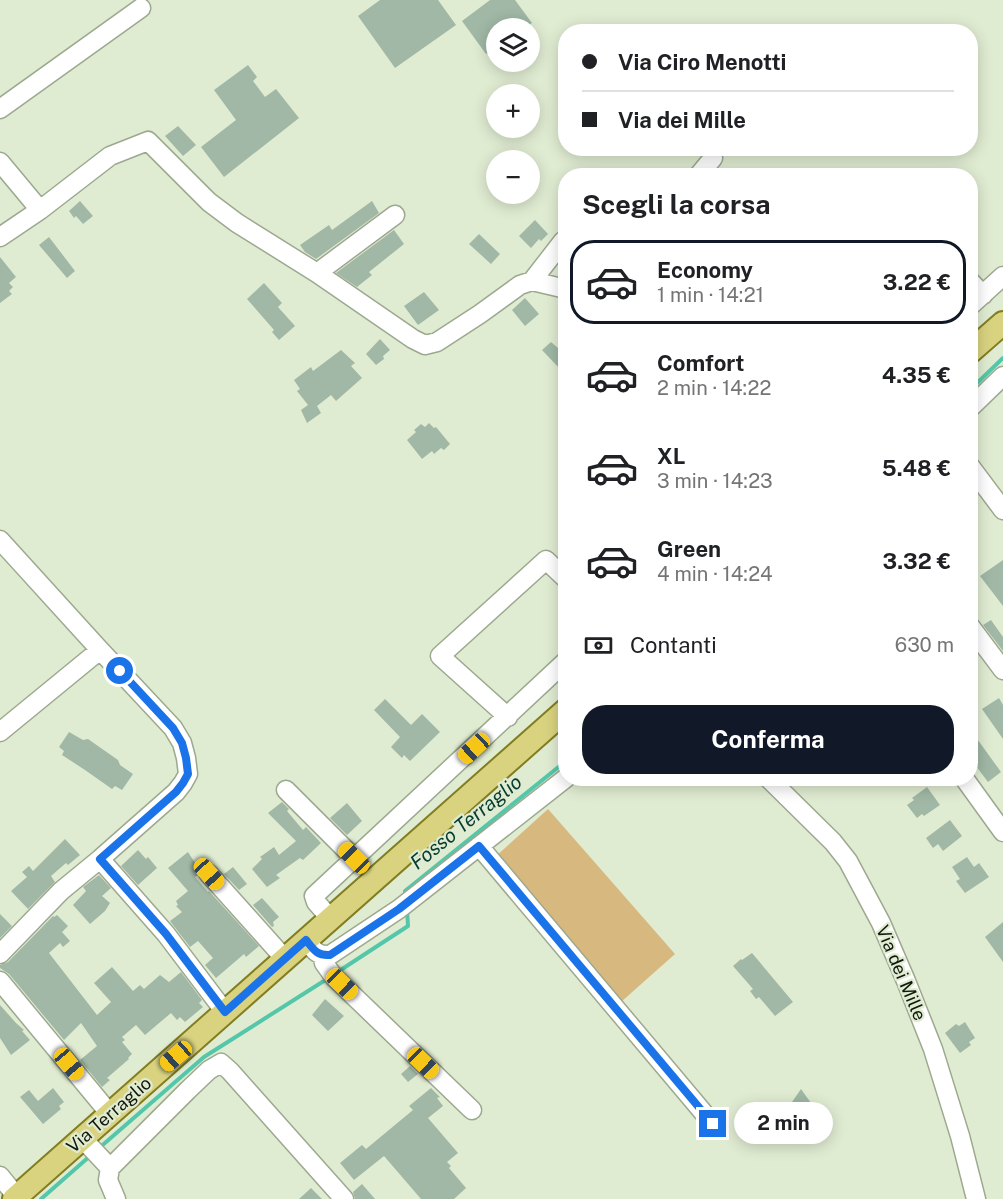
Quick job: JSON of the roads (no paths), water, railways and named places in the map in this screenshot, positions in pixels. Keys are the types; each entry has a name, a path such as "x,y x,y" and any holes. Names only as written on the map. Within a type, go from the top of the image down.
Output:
{"main road":[{"path":"978,345 1003,323"},
{"name":"Via Terraglio","path":"15,1198 96,1153 110,1114 285,959 322,960 330,918 558,717"}],"street":[{"path":"0,109 141,8"},
{"path":"0,237 40,210 110,156 148,141 209,202 237,223 425,345 437,342 520,285 532,281 558,287"},
{"path":"705,168 713,158"},
{"path":"0,162 40,210"},
{"path":"317,273 395,215"},
{"path":"532,281 558,247"},
{"path":"978,292 1003,276"},
{"path":"978,400 1003,376"},
{"path":"978,477 1003,510"},
{"path":"0,540 173,728 182,743 188,774 176,792 61,891 0,954"},
{"path":"508,717 440,656 546,560 558,571"},
{"path":"978,637 1003,670"},
{"path":"0,732 100,650"},
{"path":"330,918 316,902 314,896 558,670"},
{"path":"472,1110 322,960 399,909 558,784"},
{"name":"Via dei Mille","path":"776,786 841,851 881,923 933,1049 960,1136 976,1199"},
{"path":"970,786 1003,832"},
{"path":"286,790 354,858"},
{"path":"479,846 713,1124"},
{"path":"100,859 166,934 225,1012"},
{"path":"209,874 285,959"},
{"path":"0,981 110,1114"},
{"path":"116,1199 96,1153 188,1090 209,1070 221,1063 344,1199"},
{"path":"0,1176 15,1198"}],"waterway":[{"name":"Fosso Terraglio","path":"978,382 1003,358"},
{"name":"Fosso Terraglio","path":"406,895 405,891 558,767"},
{"name":"Fosso Terraglio","path":"336,973 408,926 407,909"},
{"name":"Fosso Terraglio","path":"98,1149 204,1057 327,979"},
{"name":"Fosso Terraglio","path":"41,1199 90,1156"}]}
